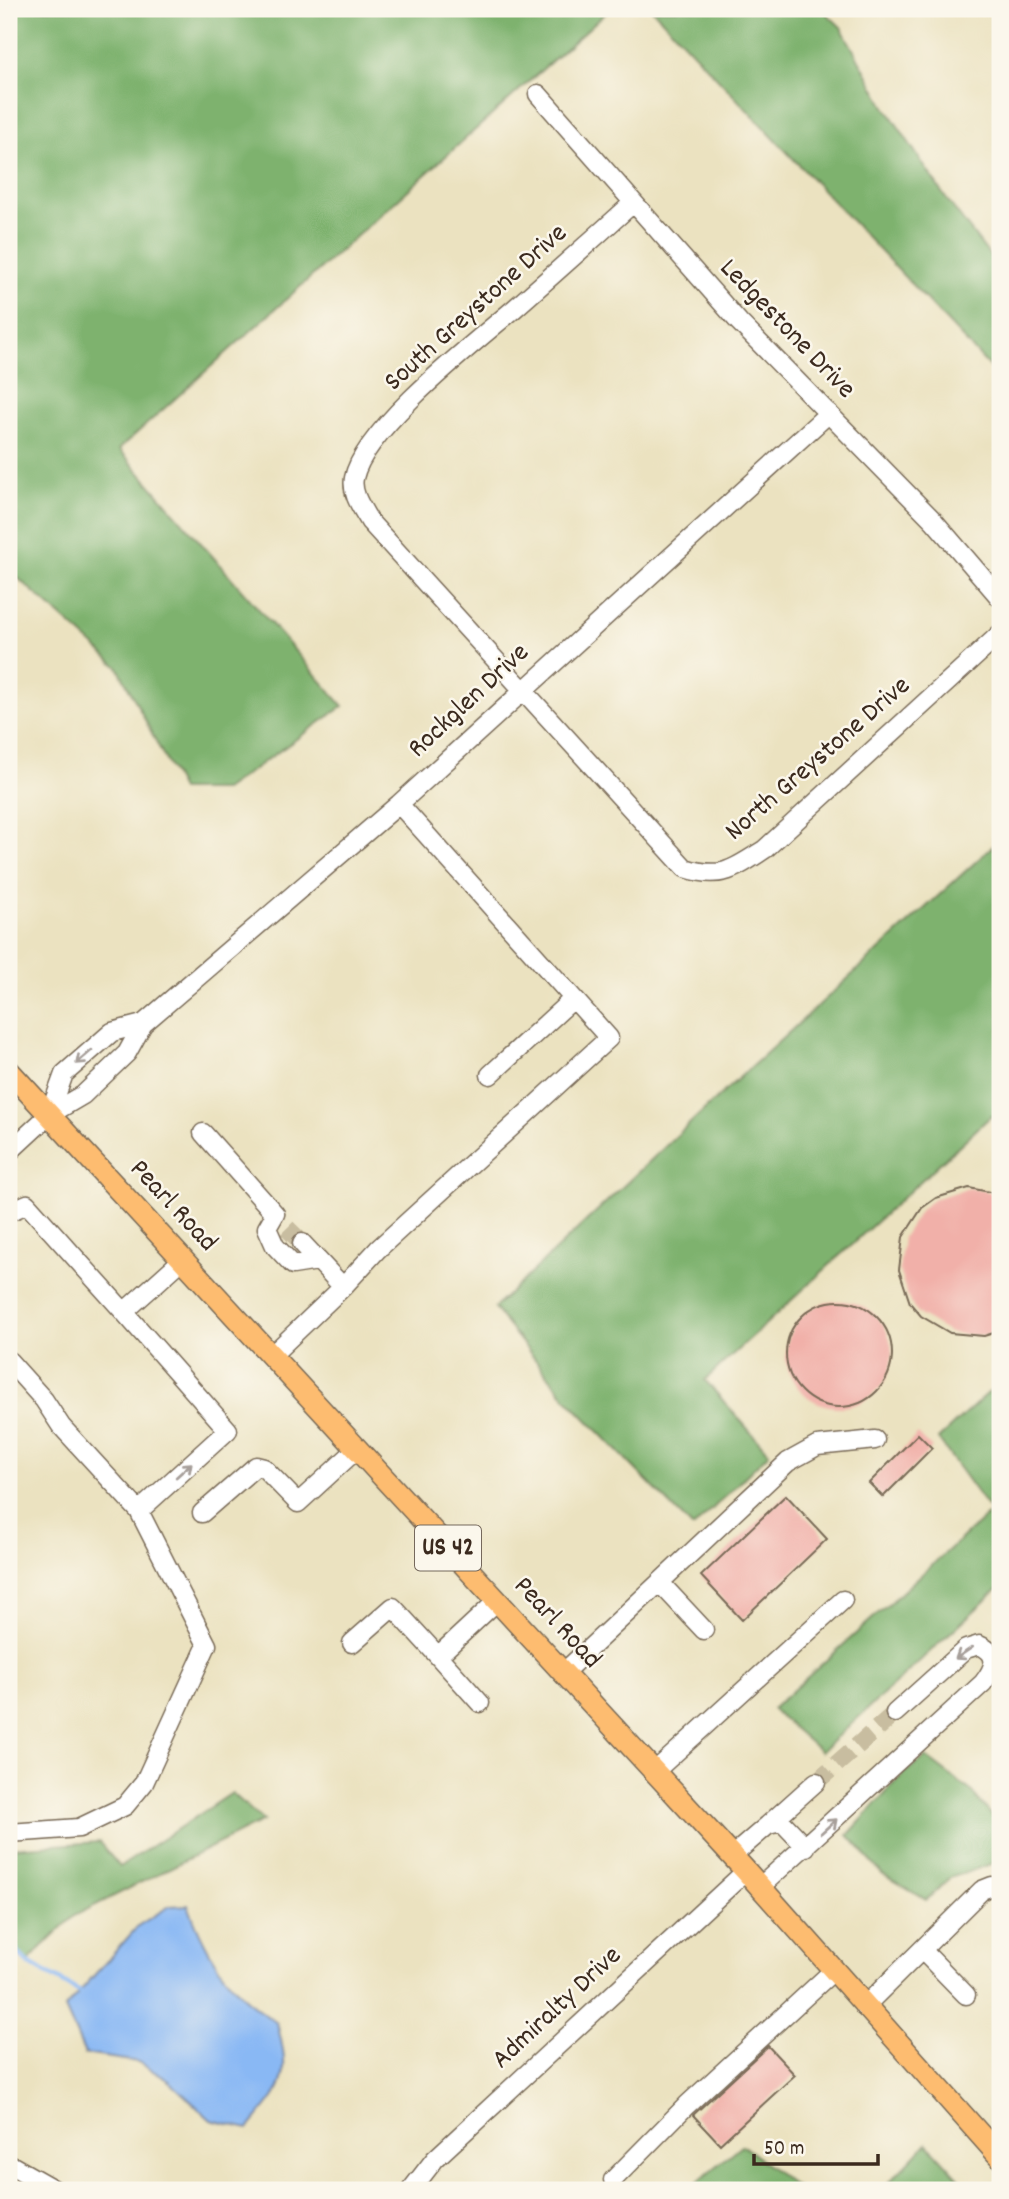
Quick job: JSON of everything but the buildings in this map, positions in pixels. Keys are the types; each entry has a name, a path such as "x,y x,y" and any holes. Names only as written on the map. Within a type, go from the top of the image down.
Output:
{"main road":[{"name":"Pearl Road","path":"9,1071 746,1872 1000,2157"}],"street":[{"name":"Ledgestone Drive","path":"538,94 739,322 934,521 1000,598"},
{"name":"South Greystone Drive","path":"521,690 370,522 355,498 354,480 362,458 380,435 441,369 633,203"},
{"name":"Rockglen Drive","path":"49,1115 83,1095 127,1053 142,1024 398,804 829,412"},
{"name":"North Greystone Drive","path":"521,690 685,868 709,876 733,870 765,849 1000,634"},
{"path":"271,1356 343,1287 377,1249 609,1038 398,804"},
{"path":"490,1075 573,999"},
{"name":"Rockglen Drive","path":"49,1115 64,1074 112,1032 142,1024"},
{"path":"9,1152 49,1115"},
{"path":"203,1133 287,1227"},
{"path":"9,1212 27,1204 228,1430 139,1511"},
{"path":"275,1213 267,1228 275,1246 293,1265 318,1261"},
{"path":"302,1243 343,1287"},
{"path":"124,1312 182,1260"},
{"path":"9,1361 44,1400 61,1426 139,1511 207,1645 144,1783 125,1806 79,1828 9,1833"},
{"path":"563,1673 788,1462 817,1446 875,1440"},
{"path":"202,1513 256,1466 264,1468 298,1503 357,1449"},
{"path":"660,1583 704,1630"},
{"path":"654,1772 843,1600"},
{"path":"438,1656 497,1601"},
{"path":"352,1643 393,1607 481,1703"},
{"path":"746,1872 806,1847 983,1683 993,1669 994,1657 988,1649 979,1645 966,1649 895,1713"},
{"path":"746,1872 768,1825 816,1782"},
{"path":"768,1825 782,1822 806,1847"},
{"name":"Admiralty Drive","path":"411,2190 435,2159 746,1872"},
{"path":"864,2007 982,1890 992,1886 1000,1890"},
{"path":"923,1951 966,1995"},
{"path":"613,2180 688,2105 833,1971"},
{"path":"9,2164 55,2190"}],"green space":[{"path":"9,9 610,9 119,449 343,706 224,790 181,790 118,667 9,570"},
{"path":"652,9 822,9 841,27 884,105 945,197 1000,269 1000,378"},
{"path":"993,846 1000,854 1000,1125 991,1116 705,1380 769,1453 693,1528 567,1399 494,1308 704,1110"},
{"path":"1000,1382 1000,1587 821,1752 772,1709 991,1512 938,1439"},
{"path":"926,1757 970,1790 1000,1825 1000,1861 950,1878 926,1900 882,1874 848,1835 904,1773"},
{"path":"232,1793 263,1821 74,1916 27,1962 9,1943 9,1848 99,1842 120,1867"},
{"path":"927,2143 970,2190 882,2190"},
{"path":"742,2145 800,2190 688,2190"}],"water":[{"path":"188,1905 212,1957 222,1972 246,1999 277,2023 284,2058 282,2081 270,2102 248,2129 211,2120 168,2080 138,2062 85,2054 65,2008 139,1925 170,1906"}],"waterway":[{"path":"9,1943 27,1962 83,1994"}],"tunnel":[{"path":"287,1228 302,1243"},
{"path":"816,1782 895,1713"}]}
